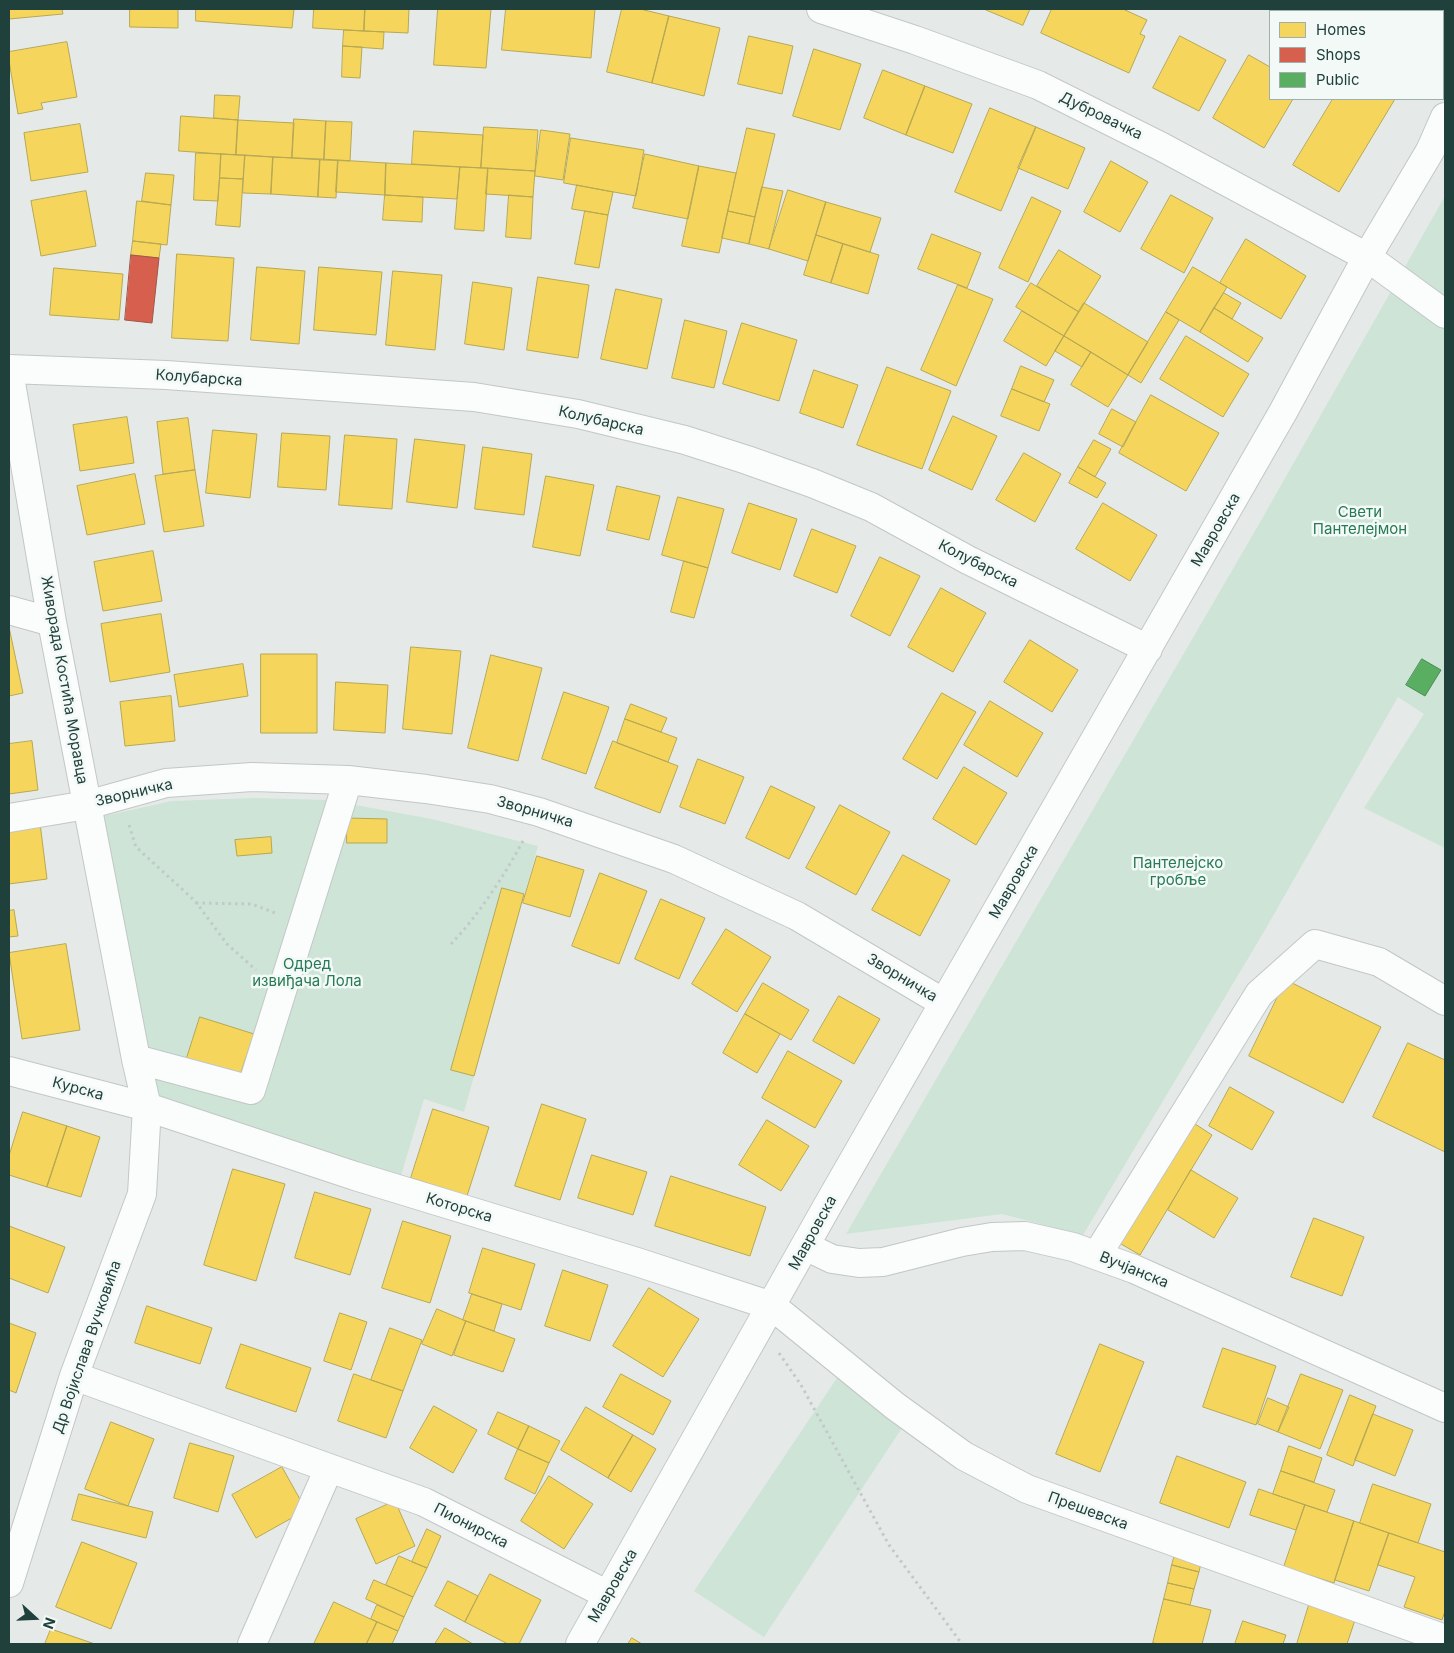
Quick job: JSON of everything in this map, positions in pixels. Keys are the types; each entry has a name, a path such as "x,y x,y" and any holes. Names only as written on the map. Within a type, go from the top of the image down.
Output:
{"street":[{"name":"Дубровачка","path":"827,10 1038,85 1162,147 1367,257 1445,314"},
{"name":"Мавровска","path":"580,1644 805,1246 1283,412 1367,257 1430,151 1445,118"},
{"name":"Колубарска","path":"9,370 166,375 474,397 578,414 685,440 812,483 863,504 968,560 1148,649"},
{"name":"Живорада Костића Моравца","path":"9,370 52,622 136,1059 147,1107"},
{"path":"9,610 52,622"},
{"name":"Зворничка","path":"9,818 87,805 166,783 242,778 348,780 490,799 539,812 674,859 797,916 944,1004"},
{"path":"136,1059 251,1090 348,780"},
{"path":"1097,1255 1259,994 1315,944 1379,962 1445,1001"},
{"name":"Курска","path":"9,1071 147,1107"},
{"name":"Которска","path":"147,1107 355,1176 637,1262 766,1316"},
{"name":"Др Војислава Вучковића","path":"10,1572 74,1376 142,1194 147,1107"},
{"name":"Вучјанска","path":"805,1246 832,1259 859,1263 882,1262 962,1242 992,1237 1025,1236 1073,1247 1134,1269 1445,1408"},
{"name":"Прешевска","path":"766,1316 964,1456 1027,1489 1445,1639"},
{"name":"Пионирска","path":"74,1376 424,1502 608,1595"},
{"path":"252,1644 329,1468"}],"path":[{"path":"119,796 136,847 196,902 228,944 260,974 276,1009"},
{"path":"451,944 461,934 510,864 539,812"},
{"path":"196,902 252,904 303,924"},
{"path":"766,1316 800,1384 889,1545 962,1644"}],"green space":[{"name":"Пантелејско гробље","path":"1445,196 1445,848 1364,808 1424,714 1398,697 1265,930 1083,1235 1002,1214 846,1234 1255,531"},
{"name":"Одред извиђача Лола","path":"255,798 328,800 432,819 538,846 464,1112 424,1099 399,1182 156,1110 104,816 172,801"},
{"path":"841,1372 904,1425 764,1637 694,1591"}],"building: Homes":[{"path":"9,9 62,9 63,14 9,19"},
{"path":"130,9 178,9 178,28 130,27"},
{"path":"196,9 294,9 292,28 196,21"},
{"path":"314,9 365,9 364,31 313,28"},
{"path":"365,9 409,9 408,33 364,31"},
{"path":"438,9 491,9 486,68 434,65"},
{"path":"506,9 595,9 591,58 502,50"},
{"path":"622,9 640,9 669,16 652,83 607,72"},
{"path":"984,9 1030,9 1023,25"},
{"path":"1052,9 1123,9 1147,20 1140,34 1145,36 1129,73 1041,33"},
{"path":"1301,9 1345,9 1344,10"},
{"path":"1445,9 1445,18 1444,20 1444,10 1375,10"},
{"path":"669,16 720,28 704,96 652,83"},
{"path":"344,30 384,32 383,49 343,46"},
{"path":"749,36 793,46 782,94 738,84"},
{"path":"1180,36 1226,60 1199,111 1153,88"},
{"path":"67,42 77,97 41,103 43,109 18,114 9,52"},
{"path":"343,46 362,47 360,78 342,77"},
{"path":"814,49 861,64 840,130 793,116"},
{"path":"1249,55 1269,66 1269,100 1292,100 1264,148 1213,118"},
{"path":"883,70 925,86 906,135 864,118"},
{"path":"925,86 972,104 953,153 906,135"},
{"path":"215,95 240,96 238,120 214,118"},
{"path":"1332,100 1394,100 1339,192 1293,165"},
{"path":"990,108 1036,127 1001,211 955,192"},
{"path":"181,116 238,120 236,155 179,151"},
{"path":"294,119 326,121 324,160 292,158"},
{"path":"238,120 294,123 292,158 236,155"},
{"path":"326,121 352,122 350,161 324,160"},
{"path":"80,124 88,172 31,181 24,133"},
{"path":"484,127 538,130 535,171 481,168"},
{"path":"1036,127 1085,148 1068,189 1018,168"},
{"path":"747,128 775,134 755,217 728,211"},
{"path":"541,130 570,134 563,180 535,176"},
{"path":"414,131 483,135 481,168 412,164"},
{"path":"571,138 644,150 636,196 564,183"},
{"path":"196,153 221,154 218,201 194,200"},
{"path":"221,154 245,155 243,179 220,178"},
{"path":"645,154 699,166 688,219 633,208"},
{"path":"245,155 273,157 271,194 243,193"},
{"path":"273,157 320,159 318,197 271,194"},
{"path":"320,159 338,160 336,198 318,197"},
{"path":"338,160 386,163 385,195 336,192"},
{"path":"1111,161 1148,182 1120,232 1084,212"},
{"path":"386,163 460,167 457,199 385,195"},
{"path":"699,166 736,173 719,253 682,246"},
{"path":"460,167 488,168 484,231 455,229"},
{"path":"488,168 535,171 533,197 486,194"},
{"path":"146,173 174,175 171,205 142,201"},
{"path":"220,178 243,179 240,227 216,225"},
{"path":"577,185 613,192 608,215 572,209"},
{"path":"762,187 783,191 769,249 749,244"},
{"path":"788,190 826,202 808,261 769,249"},
{"path":"86,191 96,246 41,256 31,201"},
{"path":"385,195 423,197 422,222 383,220"},
{"path":"509,195 533,197 531,239 506,237"},
{"path":"1171,195 1213,218 1184,273 1141,249"},
{"path":"1032,197 1061,211 1028,282 999,268"},
{"path":"137,201 171,205 167,245 133,241"},
{"path":"826,202 881,218 870,252 816,235"},
{"path":"585,211 608,215 599,268 575,264"},
{"path":"728,211 755,217 749,244 722,238"},
{"path":"932,234 981,253 967,288 918,269"},
{"path":"816,235 843,244 831,283 804,275"},
{"path":"1246,239 1306,276 1281,319 1220,283"},
{"path":"133,241 161,244 159,258 131,255"},
{"path":"843,244 879,255 868,294 831,283"},
{"path":"1059,250 1101,276 1079,312 1037,286"},
{"path":"177,254 234,258 228,341 172,338"},
{"path":"257,267 305,271 299,344 251,340"},
{"path":"319,267 382,272 376,335 314,330"},
{"path":"1193,267 1227,287 1200,332 1166,312"},
{"path":"54,268 123,274 119,320 50,315"},
{"path":"393,271 442,275 435,350 386,345"},
{"path":"538,277 589,285 578,358 527,350"},
{"path":"473,282 512,288 504,350 465,344"},
{"path":"1031,283 1079,312 1064,336 1016,307"},
{"path":"958,285 993,299 956,386 921,370"},
{"path":"616,289 662,299 647,369 601,359"},
{"path":"1224,293 1241,303 1232,319 1214,308"},
{"path":"1084,303 1148,342 1128,375 1064,336"},
{"path":"1214,308 1263,338 1248,362 1200,332"},
{"path":"1022,311 1064,336 1046,366 1004,341"},
{"path":"1166,312 1179,320 1141,383 1128,375"},
{"path":"685,320 727,331 714,388 672,378"},
{"path":"742,323 797,340 779,401 723,384"},
{"path":"1064,336 1091,352 1082,367 1055,351"},
{"path":"1186,336 1249,374 1223,417 1160,379"},
{"path":"1091,352 1128,375 1108,407 1071,385"},
{"path":"1021,366 1054,380 1044,402 1012,389"},
{"path":"887,367 951,391 922,469 857,445"},
{"path":"814,370 858,385 843,428 800,413"},
{"path":"1012,389 1050,404 1039,431 1001,416"},
{"path":"1151,395 1219,433 1186,491 1119,453"},
{"path":"1112,409 1136,422 1123,447 1099,434"},
{"path":"953,416 997,436 972,490 929,470"},
{"path":"127,417 134,463 80,471 73,425"},
{"path":"188,418 195,470 163,474 157,422"},
{"path":"213,430 257,434 250,498 206,493"},
{"path":"282,433 330,436 326,490 278,487"},
{"path":"345,435 397,439 392,509 339,505"},
{"path":"415,439 465,445 457,508 407,502"},
{"path":"1094,440 1111,449 1095,477 1078,467"},
{"path":"483,447 532,454 524,515 475,509"},
{"path":"1024,453 1061,474 1035,522 996,500"},
{"path":"1078,467 1106,483 1097,498 1069,483"},
{"path":"195,470 204,526 164,532 155,476"},
{"path":"135,474 145,524 87,535 77,486"},
{"path":"546,476 594,485 580,556 533,547"},
{"path":"617,486 660,496 649,540 607,530"},
{"path":"678,497 724,509 708,568 662,555"},
{"path":"749,503 797,519 780,570 732,553"},
{"path":"1103,503 1157,535 1130,581 1076,549"},
{"path":"812,529 856,546 837,593 794,576"},
{"path":"153,551 162,601 103,611 94,562"},
{"path":"880,557 920,576 890,636 851,616"},
{"path":"684,561 708,568 694,618 671,612"},
{"path":"941,588 986,613 953,672 908,647"},
{"path":"161,614 170,672 110,682 101,624"},
{"path":"9,627 23,693 9,696"},
{"path":"1030,640 1078,670 1052,712 1004,682"},
{"path":"411,647 461,651 452,734 403,729"},
{"path":"261,654 317,654 317,733 261,733"},
{"path":"491,655 542,668 518,761 468,748"},
{"path":"243,664 248,696 179,707 174,675"},
{"path":"336,682 388,685 385,733 334,730"},
{"path":"564,692 609,707 586,774 542,759"},
{"path":"942,693 976,712 937,779 903,759"},
{"path":"171,696 175,741 125,746 120,702"},
{"path":"990,701 1043,733 1017,777 964,745"},
{"path":"631,704 667,718 661,732 625,719"},
{"path":"625,719 677,738 668,762 617,743"},
{"path":"32,741 38,790 9,794 9,744"},
{"path":"613,741 678,766 660,813 595,788"},
{"path":"698,759 744,777 725,824 680,807"},
{"path":"964,767 1007,793 976,845 933,819"},
{"path":"771,786 815,807 789,859 746,838"},
{"path":"840,805 890,832 856,895 806,868"},
{"path":"347,818 387,819 387,843 347,843"},
{"path":"40,823 47,879 9,884 9,827"},
{"path":"271,837 272,853 237,856 235,840"},
{"path":"903,855 950,880 920,936 872,910"},
{"path":"537,856 584,870 570,917 523,903"},
{"path":"600,873 647,891 619,964 572,946"},
{"path":"502,888 524,894 474,1076 451,1070"},
{"path":"661,899 705,918 679,979 635,959"},
{"path":"14,910 18,936 9,937 9,911"},
{"path":"726,929 771,957 737,1012 692,984"},
{"path":"66,944 80,1030 22,1039 9,953"},
{"path":"1286,980 1381,1027 1343,1103 1249,1056"},
{"path":"763,983 809,1010 791,1040 745,1014"},
{"path":"839,996 880,1019 854,1064 813,1041"},
{"path":"745,1014 780,1034 757,1073 723,1053"},
{"path":"200,1017 254,1034 238,1081 185,1064"},
{"path":"1408,1043 1445,1060 1445,1152 1373,1117"},
{"path":"788,1051 842,1081 815,1128 762,1098"},
{"path":"1230,1087 1274,1112 1252,1150 1209,1126"},
{"path":"542,1104 586,1119 560,1200 515,1186"},
{"path":"433,1109 489,1127 467,1196 411,1178"},
{"path":"23,1112 67,1126 47,1187 9,1175 9,1156"},
{"path":"767,1120 809,1146 781,1191 739,1165"},
{"path":"1189,1120 1212,1135 1140,1255 1116,1241"},
{"path":"67,1126 100,1137 81,1197 47,1187"},
{"path":"592,1155 647,1172 633,1215 578,1198"},
{"path":"233,1169 285,1184 256,1281 204,1265"},
{"path":"1191,1170 1238,1198 1214,1238 1168,1210"},
{"path":"671,1176 766,1207 750,1256 655,1226"},
{"path":"315,1192 371,1209 350,1275 295,1258"},
{"path":"1314,1218 1364,1237 1342,1296 1291,1277"},
{"path":"403,1221 451,1236 430,1303 382,1288"},
{"path":"9,1226 65,1247 48,1293 9,1278"},
{"path":"483,1248 535,1264 521,1310 469,1293"},
{"path":"563,1270 608,1285 590,1341 545,1326"},
{"path":"649,1288 699,1319 663,1377 613,1346"},
{"path":"472,1294 502,1304 494,1331 463,1320"},
{"path":"147,1306 212,1328 200,1364 135,1343"},
{"path":"437,1309 466,1321 452,1356 422,1344"},
{"path":"340,1313 367,1322 351,1370 324,1361"},
{"path":"466,1321 515,1339 503,1372 454,1355"},
{"path":"9,1323 36,1333 16,1393 9,1390"},
{"path":"390,1328 422,1340 403,1391 371,1380"},
{"path":"241,1344 311,1368 296,1412 226,1388"},
{"path":"1100,1344 1144,1362 1100,1472 1056,1454"},
{"path":"1223,1348 1276,1366 1256,1425 1203,1407"},
{"path":"354,1374 403,1391 386,1438 338,1421"},
{"path":"621,1374 671,1401 653,1435 603,1407"},
{"path":"1301,1374 1343,1390 1320,1449 1278,1432"},
{"path":"1350,1395 1376,1406 1353,1466 1327,1455"},
{"path":"1268,1398 1289,1407 1278,1432 1258,1424"},
{"path":"434,1406 477,1430 453,1473 410,1448"},
{"path":"586,1407 633,1435 608,1478 561,1450"},
{"path":"498,1412 529,1426 518,1449 488,1434"},
{"path":"1373,1414 1413,1430 1395,1476 1355,1460"},
{"path":"111,1422 154,1439 128,1506 85,1489"},
{"path":"529,1426 560,1441 549,1463 518,1449"},
{"path":"633,1435 656,1449 631,1492 608,1478"},
{"path":"190,1443 234,1456 218,1512 174,1498"},
{"path":"1289,1446 1322,1458 1314,1482 1281,1471"},
{"path":"518,1449 549,1463 535,1494 505,1479"},
{"path":"1177,1456 1246,1482 1229,1528 1160,1503"},
{"path":"282,1467 306,1510 256,1538 232,1495"},
{"path":"1281,1471 1335,1490 1327,1512 1273,1494"},
{"path":"549,1476 593,1504 564,1549 521,1521"},
{"path":"1373,1484 1431,1504 1418,1543 1360,1523"},
{"path":"1259,1489 1305,1505 1296,1530 1250,1515"},
{"path":"79,1494 153,1512 146,1538 72,1520"},
{"path":"395,1501 415,1546 376,1564 356,1519"},
{"path":"1305,1505 1354,1521 1334,1583 1284,1567"},
{"path":"1354,1521 1389,1533 1369,1591 1335,1580"},
{"path":"427,1529 441,1536 427,1568 412,1562"},
{"path":"1389,1533 1445,1552 1445,1611 1442,1620 1404,1607 1415,1577 1378,1565"},
{"path":"82,1542 137,1563 111,1629 56,1607"},
{"path":"1177,1547 1203,1554 1199,1572 1172,1565"},
{"path":"399,1556 427,1568 413,1597 386,1585"},
{"path":"1172,1565 1199,1572 1194,1589 1168,1583"},
{"path":"490,1574 541,1600 519,1644 508,1644 465,1622"},
{"path":"374,1580 413,1597 404,1617 366,1599"},
{"path":"448,1581 478,1596 465,1622 435,1606"},
{"path":"1168,1583 1194,1589 1190,1605 1164,1599"},
{"path":"1164,1599 1211,1610 1202,1644 1153,1643"},
{"path":"334,1602 377,1622 366,1644 314,1644"},
{"path":"377,1605 404,1617 398,1631 371,1619"},
{"path":"1309,1605 1355,1620 1347,1644 1297,1644"},
{"path":"1243,1621 1286,1635 1283,1644 1235,1644"},
{"path":"377,1622 398,1631 392,1644 367,1644"},
{"path":"445,1628 473,1644 435,1644"},
{"path":"51,1629 95,1644 45,1644"},
{"path":"632,1638 642,1644 628,1644"}],"building: Shops":[{"path":"131,255 159,258 152,323 125,320"}],"building: Public":[{"path":"1422,659 1441,670 1425,696 1406,685"}],"park label":[{"name":"Свети Пантелејмон","path":"1360,520"}]}
